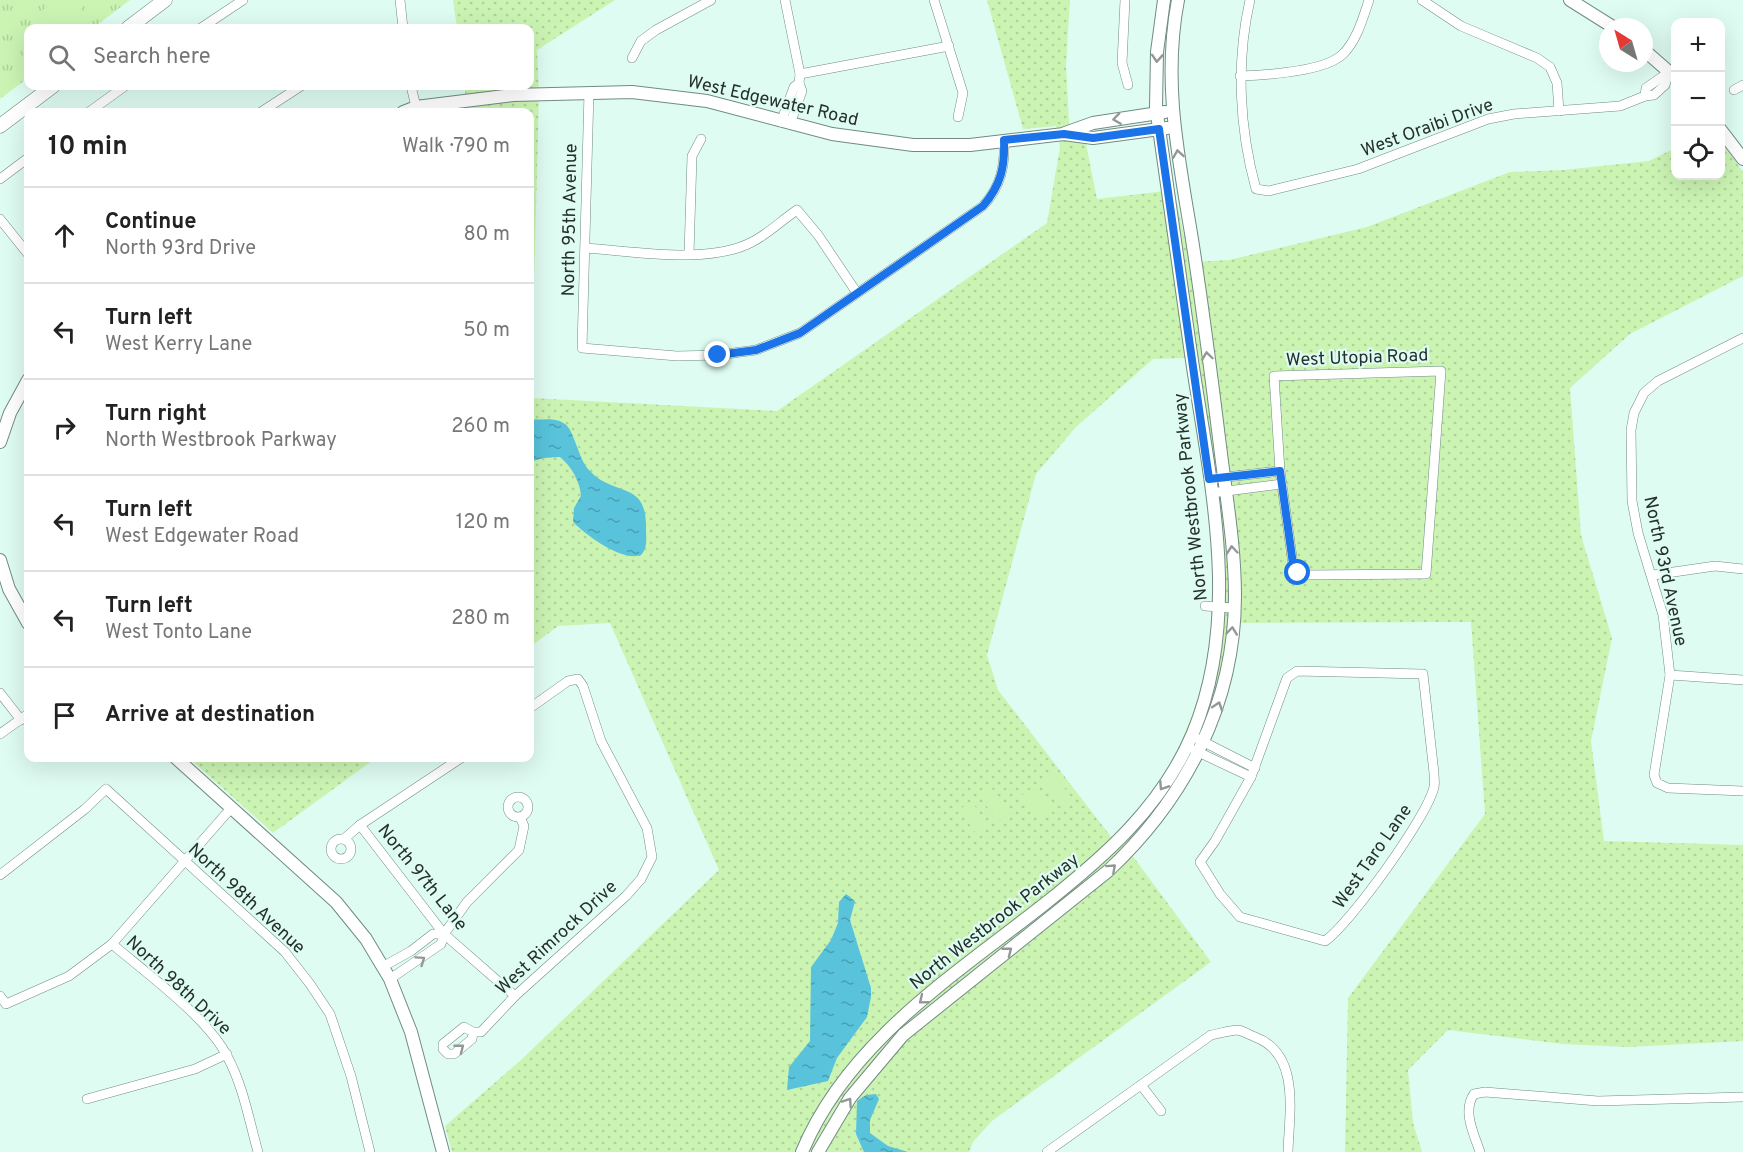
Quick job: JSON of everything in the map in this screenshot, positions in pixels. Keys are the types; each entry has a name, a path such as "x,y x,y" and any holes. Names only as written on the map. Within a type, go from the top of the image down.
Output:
{"main road":[{"path":"133,24 165,0"},
{"path":"0,126 48,90"}],"street":[{"path":"207,24 243,0"},
{"path":"400,0 403,24"},
{"path":"632,58 641,41 656,30 711,0"},
{"path":"785,0 798,82 785,123"},
{"path":"934,0 963,93 958,117"},
{"path":"1125,0 1122,63 1128,85"},
{"name":"North Westbrook Parkway","path":"802,1152 838,1090 872,1046 893,1024 1058,892 1125,835 1160,790 1189,741 1208,688 1220,607 1211,494 1157,114 1156,70 1164,0"},
{"name":"North Westbrook Parkway","path":"818,1152 850,1098 903,1035 1136,846 1172,798 1202,747 1222,691 1234,608 1232,551 1224,477 1172,111 1172,53 1178,0"},
{"path":"1250,0 1242,35 1240,76 1298,69 1328,63 1342,56 1353,42 1370,0"},
{"path":"1422,0 1461,26 1537,58 1550,68 1557,83 1559,111"},
{"path":"1570,0 1599,18"},
{"path":"798,82 949,46"},
{"path":"1653,58 1671,74"},
{"name":"West Oraibi Drive","path":"1240,76 1251,169 1256,189 1269,191 1358,169 1488,119 1620,106 1645,96 1646,88 1671,76"},
{"path":"94,108 118,90"},
{"path":"267,108 295,90"},
{"path":"412,90 416,107"},
{"name":"North 95th Avenue","path":"589,92 582,348 677,356 718,355 756,350 800,333 857,293"},
{"name":"West Edgewater Road","path":"416,107 513,95 632,92 707,101 785,123 877,142 913,145 970,145 1064,134 1093,138 1174,127"},
{"name":"West Edgewater Road","path":"1064,134 1093,123 1172,111"},
{"path":"1725,136 1743,159"},
{"path":"689,254 692,156 701,139"},
{"path":"586,249 689,254 730,250 752,242 797,210 818,235 857,293 983,206 998,186 1003,171 1004,140"},
{"path":"0,179 24,161"},
{"path":"0,219 24,249"},
{"name":"North 93rd Avenue","path":"1743,338 1658,381 1638,402 1631,430 1632,501 1638,533 1653,574 1663,615 1670,675 1654,775 1657,783 1668,788 1743,791"},
{"name":"West Utopia Road","path":"1280,471 1274,376 1441,371 1425,574 1306,575 1298,573 1293,564 1282,484"},
{"path":"0,442 10,413 24,387"},
{"path":"1209,479 1280,471 1282,484 1211,494"},
{"path":"0,560 9,589 24,616"},
{"path":"1653,574 1715,566 1743,569"},
{"path":"1205,606 1234,608"},
{"name":"West Taro Lane","path":"1297,671 1422,674 1434,788 1422,816 1365,897 1338,932 1325,941 1240,917 1220,894 1200,862 1215,841 1253,772 1287,678 1297,671"},
{"path":"1670,675 1743,681"},
{"name":"West Rimrock Drive","path":"472,1032 481,1032 515,996 626,896 641,879 652,857 647,828 601,741 583,686 578,679 568,681 534,705"},
{"path":"0,693 24,716"},
{"path":"0,734 24,718"},
{"path":"1189,741 1253,772"},
{"path":"181,762 336,902 366,939 384,966 411,1032 443,1152"},
{"path":"344,839 360,825 455,762"},
{"name":"North 98th Avenue","path":"0,875 85,809 106,789 285,952 330,1014 351,1076 370,1152"},
{"path":"3,1000 69,976 112,944 232,807"},
{"path":"390,979 441,944 444,934 467,902 519,850 524,826 520,817"},
{"name":"North 97th Lane","path":"360,825 444,934 515,996"},
{"path":"1125,835 1136,846"},
{"path":"1058,892 1067,904"},
{"path":"384,966 411,951 433,934 444,934"},
{"name":"North 98th Drive","path":"112,944 204,1026 227,1054 241,1089 258,1152"},
{"path":"969,963 977,975"},
{"path":"1047,1152 1211,1035 1238,1030 1264,1040 1278,1054 1285,1067 1290,1093 1288,1152"},
{"path":"87,1099 195,1069 227,1054"},
{"path":"1142,1085 1161,1111"},
{"path":"1480,1152 1469,1116 1469,1102 1474,1094 1496,1091 1598,1101 1743,1097"}],"green space":[{"path":"0,0 130,0 98,24 24,24 24,81 0,99"},
{"path":"43,0 86,0 88,3 80,9 85,16 75,24 48,24 39,13 48,6"},
{"path":"453,0 615,0 537,50 539,94 534,284 534,108 465,108 465,90 534,90 534,24 456,24"},
{"path":"987,0 1070,0 1066,66 1070,139 1085,139 1097,199 1174,190 1190,262 1229,260 1367,227 1510,172 1563,170 1649,161 1671,150 1671,180 1725,180 1725,147 1743,172 1743,276 1630,334 1570,388 1581,535 1612,638 1591,741 1604,841 1743,845 1743,1041 1628,1047 1562,1044 1448,1030 1408,1070 1413,1123 1422,1152 1345,1152 1348,998 1485,814 1471,622 1241,623 1227,694 1212,736 1194,773 1171,808 1132,855 1211,962 992,1121 973,1142 969,1152 452,1152 445,1126 521,1060 719,870 610,623 558,626 534,644 534,398 777,411 1047,223 1060,147 1056,126 1023,129","holes":["1185,358 1210,522 1214,620 1199,695 1179,747 1153,794 1129,823 1112,838 998,690 987,655 1036,474 1076,427 1153,359"]},
{"path":"193,762 371,762 273,833"},
{"path":"1052,772 1072,798 1060,807 1040,782"},
{"path":"990,786 1010,811 998,821 978,795"},
{"path":"1033,787 1053,812 1041,821 1021,796"},
{"path":"971,801 990,827 978,836 959,810"}],"water":[{"path":"534,419 552,419 565,424 588,469 598,478 627,491 641,502 645,513 646,540 645,549 641,555 624,555 615,551 586,534 573,522 574,508 581,496 577,479 560,457 534,461"},
{"path":"846,894 855,901 850,920 871,988 867,1017 837,1058 828,1081 787,1090 789,1067 810,1041 811,967 831,940 838,923 839,902"},
{"path":"876,1094 879,1099 870,1120 870,1133 888,1146 908,1152 864,1152 856,1134 857,1101 866,1095"}],"route":[{"path":"718,355 756,350 800,333 983,206 993,195 1003,171 1004,140 1064,134 1093,138 1159,129 1176,233 1209,479 1280,471 1293,564 1298,573"}]}
